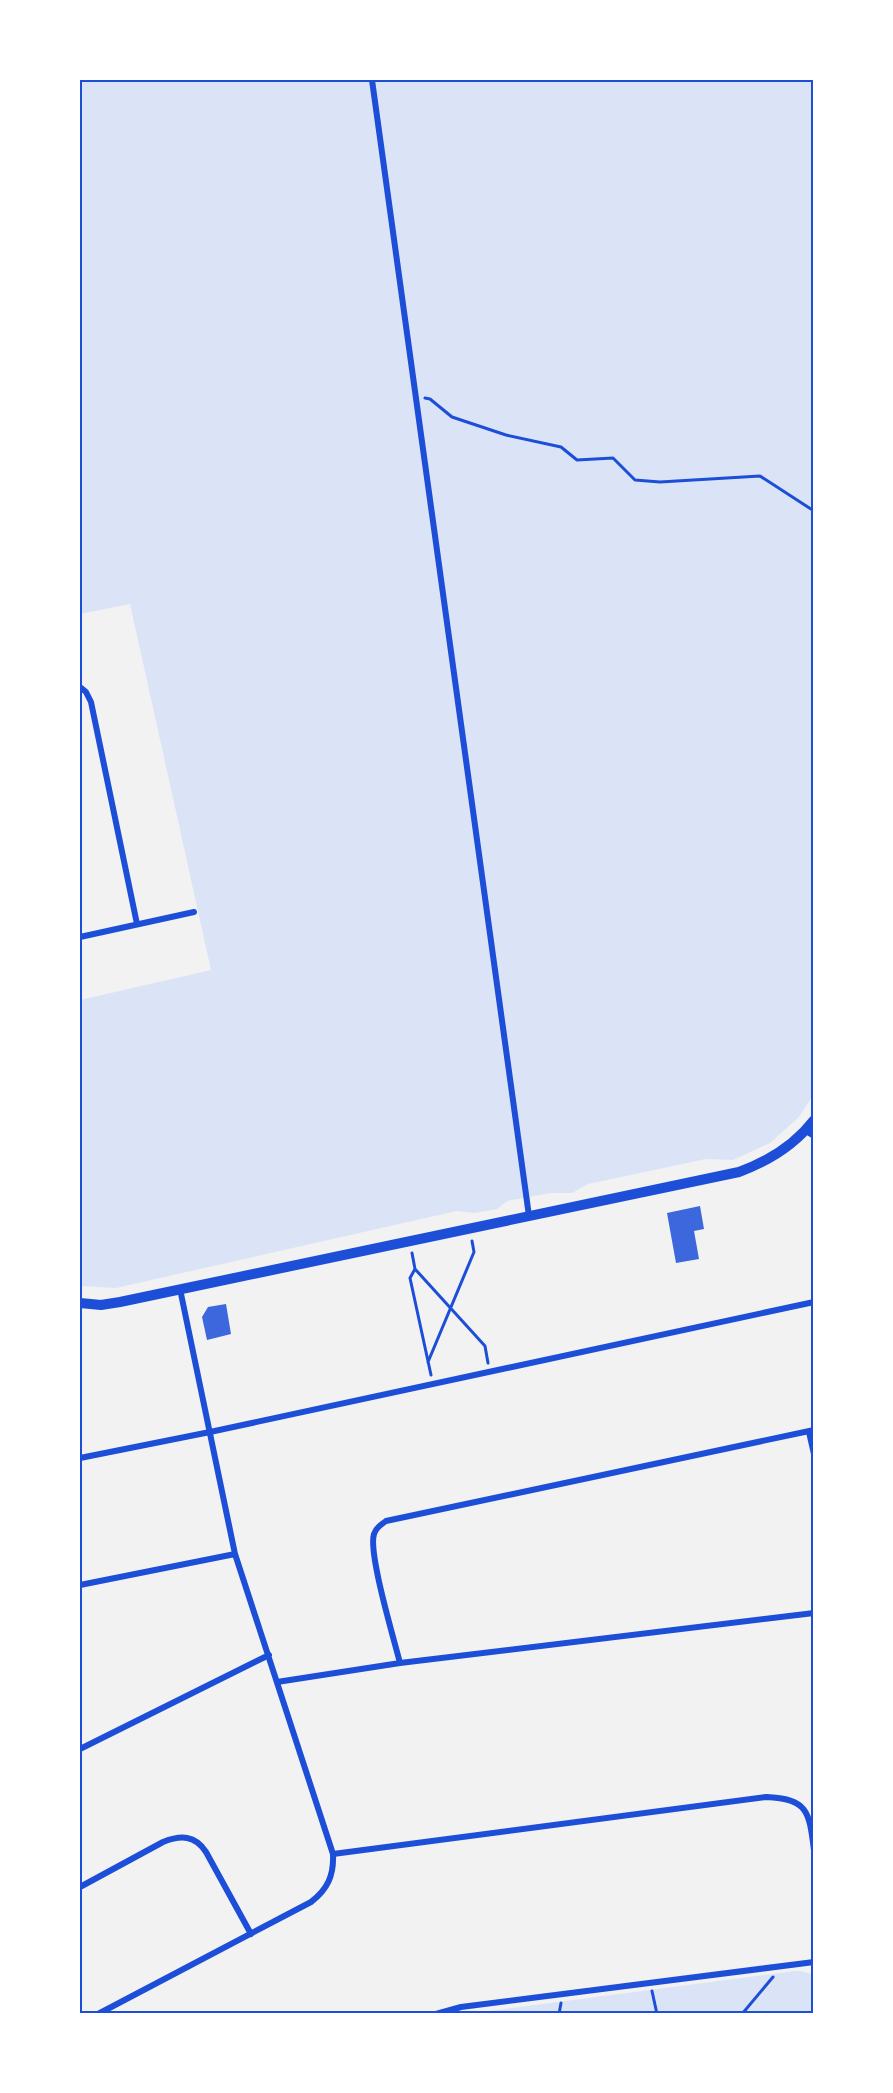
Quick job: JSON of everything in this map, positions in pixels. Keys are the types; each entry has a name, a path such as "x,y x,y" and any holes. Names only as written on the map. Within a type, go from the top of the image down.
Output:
{"street":[{"path":"372,80 529,1216"},
{"path":"80,687 92,702 136,924"},
{"path":"80,937 194,912"},
{"path":"80,1303 101,1305 120,1302 739,1172 776,1155 809,1134 813,1120"},
{"path":"98,2013 319,1896 330,1882 334,1865 333,1854 235,1554 180,1289"},
{"path":"80,1458 813,1302"},
{"path":"400,1663 372,1545 378,1526 386,1521 811,1431 813,1454"},
{"path":"80,1585 235,1554"},
{"path":"277,1682 400,1663 813,1613"},
{"path":"80,1749 269,1655"},
{"path":"333,1854 766,1797 795,1801 805,1811 811,1827 813,1850"},
{"path":"80,1887 163,1842 176,1837 190,1838 201,1844 251,1934"},
{"path":"436,2013 461,2007 813,1962"}],"path":[{"path":"416,398 430,399 452,417 495,431 561,447 577,460 613,458 635,480 660,482 760,476 813,511"},
{"path":"428,1362 474,1252 472,1239"},
{"path":"412,1252 415,1269 485,1346 490,1371"},
{"path":"415,1269 410,1278 433,1384"},
{"path":"742,2013 782,1966"},
{"path":"651,1984 657,2013"}],"shaded area":[{"path":"80,80 813,80 813,1095 799,1117 770,1143 733,1160 706,1159 588,1184 572,1193 551,1193 507,1201 497,1209 475,1213 457,1211 116,1288 80,1286 80,1000 211,970 130,604 80,614"},
{"path":"795,1971 813,1975 813,2013 466,2014"}],"building":[{"path":"700,1206 704,1229 694,1231 699,1259 676,1263 667,1213"},
{"path":"226,1304 231,1334 207,1340 202,1317 208,1307"}]}
